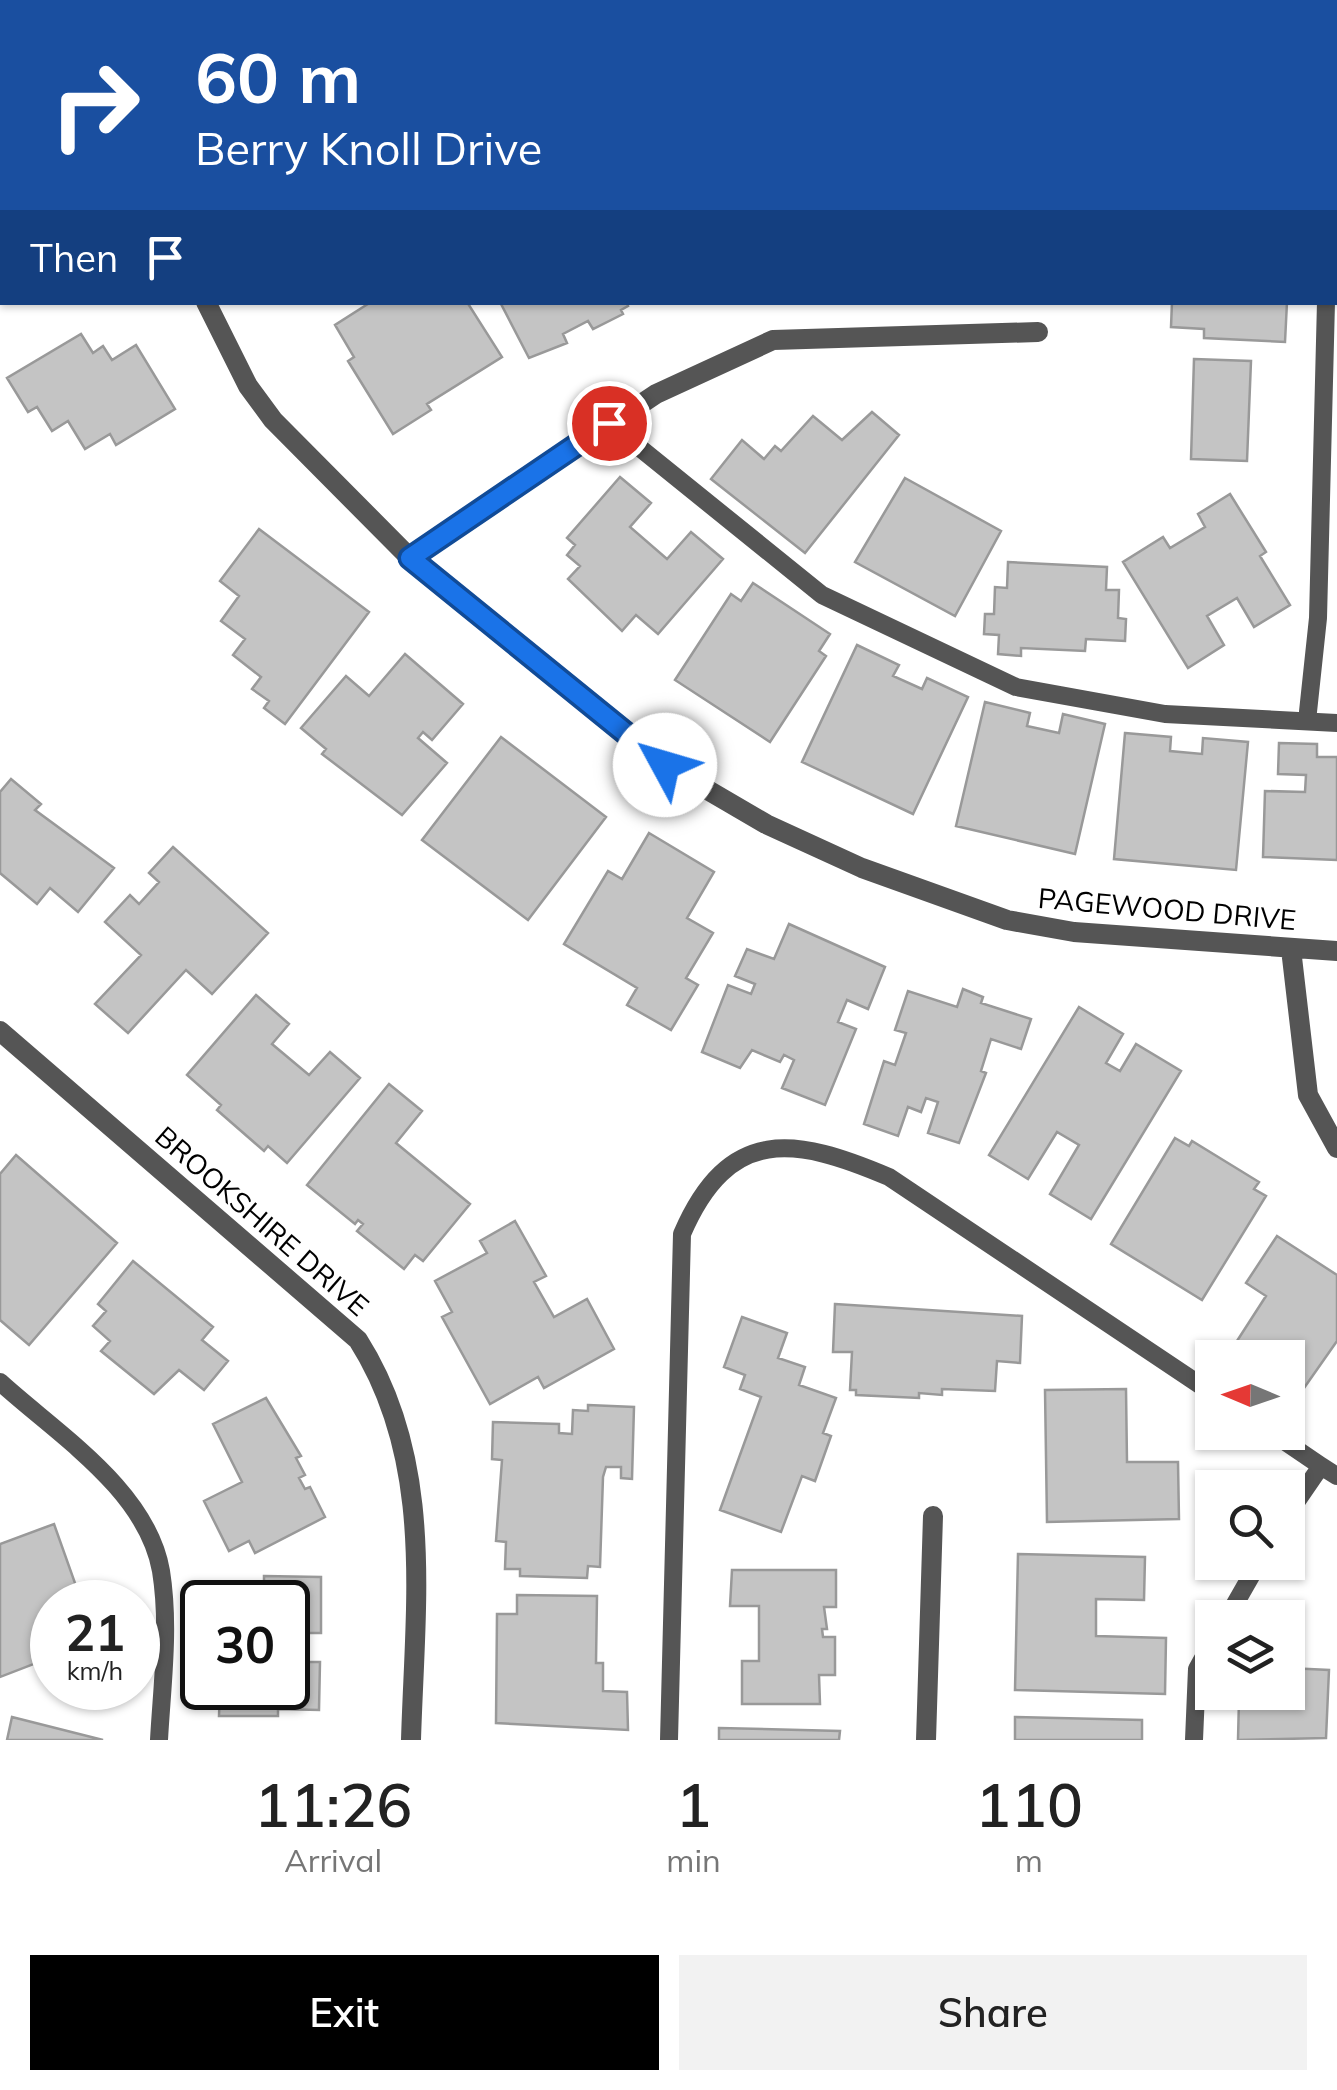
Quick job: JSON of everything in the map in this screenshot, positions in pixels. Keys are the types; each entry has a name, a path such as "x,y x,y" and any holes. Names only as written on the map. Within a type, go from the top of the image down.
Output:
{"street":[{"name":"PAGEWOOD DRIVE","path":"210,305 248,386 274,420 410,558 665,765 766,824 862,868 1008,920 1074,932 1337,951"},
{"path":"410,558 609,423 691,376 773,340 1038,332"},
{"path":"1291,949 1308,1095 1337,1148"},
{"name":"BROOKSHIRE DRIVE","path":"0,1031 358,1340 372,1362 388,1390 401,1431 414,1502 411,1740"},
{"path":"926,1740 933,1516"}],"lane":[{"path":"1307,721 1318,618 1326,305"},
{"path":"609,423 822,595 1016,687 1164,714 1337,723"},
{"path":"669,1740 682,1234 696,1200 752,1152 788,1145 839,1156 889,1176 1195,1382"},
{"path":"0,1382 122,1492 147,1531 160,1570 165,1639 159,1740"},
{"path":"1298,1450 1329,1471 1305,1496"},
{"path":"1194,1740 1195,1710"}],"building":[{"path":"366,305 469,305 502,357 427,404 431,410 393,434 348,361 354,357 335,325"},
{"path":"502,305 628,305 621,310 623,314 593,329 588,321 563,334 567,343 529,358"},
{"path":"1172,305 1287,305 1285,342 1204,338 1204,329 1171,327"},
{"path":"81,334 93,353 103,346 112,360 136,345 175,409 116,445 110,434 85,449 68,421 52,431 37,407 28,412 7,378"},
{"path":"1194,359 1251,361 1247,461 1191,459"},
{"path":"872,412 899,435 805,553 711,479 742,440 764,459 775,446 781,451 813,416 842,440"},
{"path":"620,477 651,503 630,527 667,559 691,532 723,559 658,634 636,615 622,631 568,579 580,566 567,555 575,545 567,538"},
{"path":"905,478 1001,531 955,616 855,562"},
{"path":"1230,494 1266,552 1260,556 1290,605 1254,627 1237,598 1207,616 1224,645 1188,668 1123,562 1163,537 1170,548 1205,527 1198,514"},
{"path":"259,529 369,612 285,724 264,708 269,701 252,689 261,677 233,655 245,639 221,621 239,596 220,581"},
{"path":"1008,562 1107,567 1106,590 1119,590 1118,618 1126,619 1125,641 1086,639 1085,651 1021,648 1021,656 998,654 999,635 984,634 985,614 994,614 995,587 1007,588"},
{"path":"753,583 830,634 819,651 826,656 770,742 675,680 731,594 741,601"},
{"path":"857,645 899,665 893,676 922,689 927,678 968,697 913,814 802,762"},
{"path":"405,654 463,704 432,740 423,732 418,738 447,763 402,815 322,754 326,749 301,728 346,676 369,696"},
{"path":"985,702 1030,713 1027,726 1059,733 1063,714 1105,724 1075,854 956,826"},
{"path":"1125,733 1171,737 1170,751 1202,754 1203,738 1248,742 1236,870 1114,859"},
{"path":"501,737 606,817 528,920 422,840"},
{"path":"1279,743 1317,744 1317,757 1337,757 1337,860 1263,857 1265,791 1305,792 1306,775 1278,774"},
{"path":"11,779 41,804 35,810 114,868 78,912 50,888 37,904 0,873 0,792"},
{"path":"649,833 714,872 687,918 713,933 686,978 698,985 671,1030 627,1005 637,988 564,944 608,871 622,879"},
{"path":"173,847 268,933 212,994 186,970 128,1033 95,1004 141,955 105,922 130,895 139,904 159,882 149,873"},
{"path":"789,924 885,967 868,1009 847,1000 838,1022 856,1029 825,1105 782,1088 794,1060 784,1055 780,1062 752,1050 740,1068 702,1052 728,985 751,994 755,984 735,976 747,949 774,959"},
{"path":"963,989 983,997 981,1003 1031,1019 1021,1049 991,1039 981,1071 986,1073 959,1143 928,1133 938,1102 926,1098 921,1112 908,1107 898,1136 864,1124 884,1061 895,1065 906,1033 895,1030 908,991 957,1007"},
{"path":"256,995 289,1024 272,1044 309,1075 330,1052 360,1078 287,1163 268,1146 264,1151 217,1110 221,1105 187,1075"},
{"path":"1079,1007 1123,1034 1106,1063 1120,1071 1136,1044 1181,1071 1091,1219 1050,1194 1079,1145 1057,1132 1028,1179 989,1155"},
{"path":"389,1084 422,1111 396,1143 470,1204 423,1261 415,1255 404,1269 357,1231 363,1224 358,1220 355,1224 307,1185"},
{"path":"1175,1138 1189,1146 1192,1141 1259,1182 1254,1189 1266,1196 1202,1300 1111,1244"},
{"path":"16,1155 117,1243 29,1345 0,1320 0,1174"},
{"path":"515,1221 546,1276 534,1282 554,1317 587,1299 614,1349 544,1388 538,1377 490,1404 442,1317 452,1312 435,1281 487,1253 480,1241"},
{"path":"1277,1236 1337,1275 1337,1341 1305,1387 1305,1340 1238,1340 1266,1296 1246,1283"},
{"path":"133,1261 213,1327 202,1340 228,1361 204,1390 179,1370 154,1394 101,1351 110,1341 93,1326 106,1311 98,1304"},
{"path":"835,1304 1022,1316 1020,1363 997,1361 995,1391 942,1389 942,1395 919,1393 919,1398 856,1395 856,1390 850,1390 852,1352 833,1352"},
{"path":"742,1317 787,1333 778,1358 805,1367 799,1385 836,1398 823,1433 831,1436 815,1481 802,1476 781,1532 720,1510 761,1397 740,1389 745,1375 724,1367"},
{"path":"1126,1389 1127,1462 1178,1462 1179,1519 1047,1522 1045,1390"},
{"path":"266,1398 301,1456 296,1458 305,1475 299,1478 305,1489 310,1487 325,1517 255,1553 249,1541 229,1551 204,1501 242,1482 213,1424"},
{"path":"588,1405 634,1407 632,1479 621,1478 621,1467 606,1467 603,1477 600,1567 588,1566 587,1578 520,1576 520,1569 505,1569 506,1542 496,1541 502,1460 492,1459 493,1422 559,1424 559,1433 572,1434 573,1410 588,1411"},
{"path":"54,1524 74,1580 30,1580 30,1665 0,1677 0,1544"},
{"path":"1018,1554 1145,1557 1144,1600 1096,1599 1096,1636 1166,1638 1165,1694 1015,1690"},
{"path":"732,1570 836,1570 836,1607 824,1607 827,1629 822,1629 823,1637 835,1637 835,1675 819,1675 820,1704 742,1704 742,1661 759,1661 759,1606 730,1606"},
{"path":"264,1576 321,1577 321,1633 310,1633 310,1580 264,1580"},
{"path":"517,1595 597,1596 596,1663 603,1663 603,1691 627,1692 628,1730 496,1723 497,1614 517,1614"},
{"path":"310,1662 320,1662 319,1710 310,1710"},
{"path":"1305,1669 1329,1670 1326,1738 1238,1740 1239,1710 1305,1710"},
{"path":"219,1710 278,1710 278,1716 219,1716"},
{"path":"12,1717 103,1740 7,1740"},
{"path":"1015,1717 1142,1720 1142,1740 1015,1740"},
{"path":"719,1728 840,1731 839,1740 719,1740"}],"route":[{"path":"609,423 410,558 665,765"}]}
